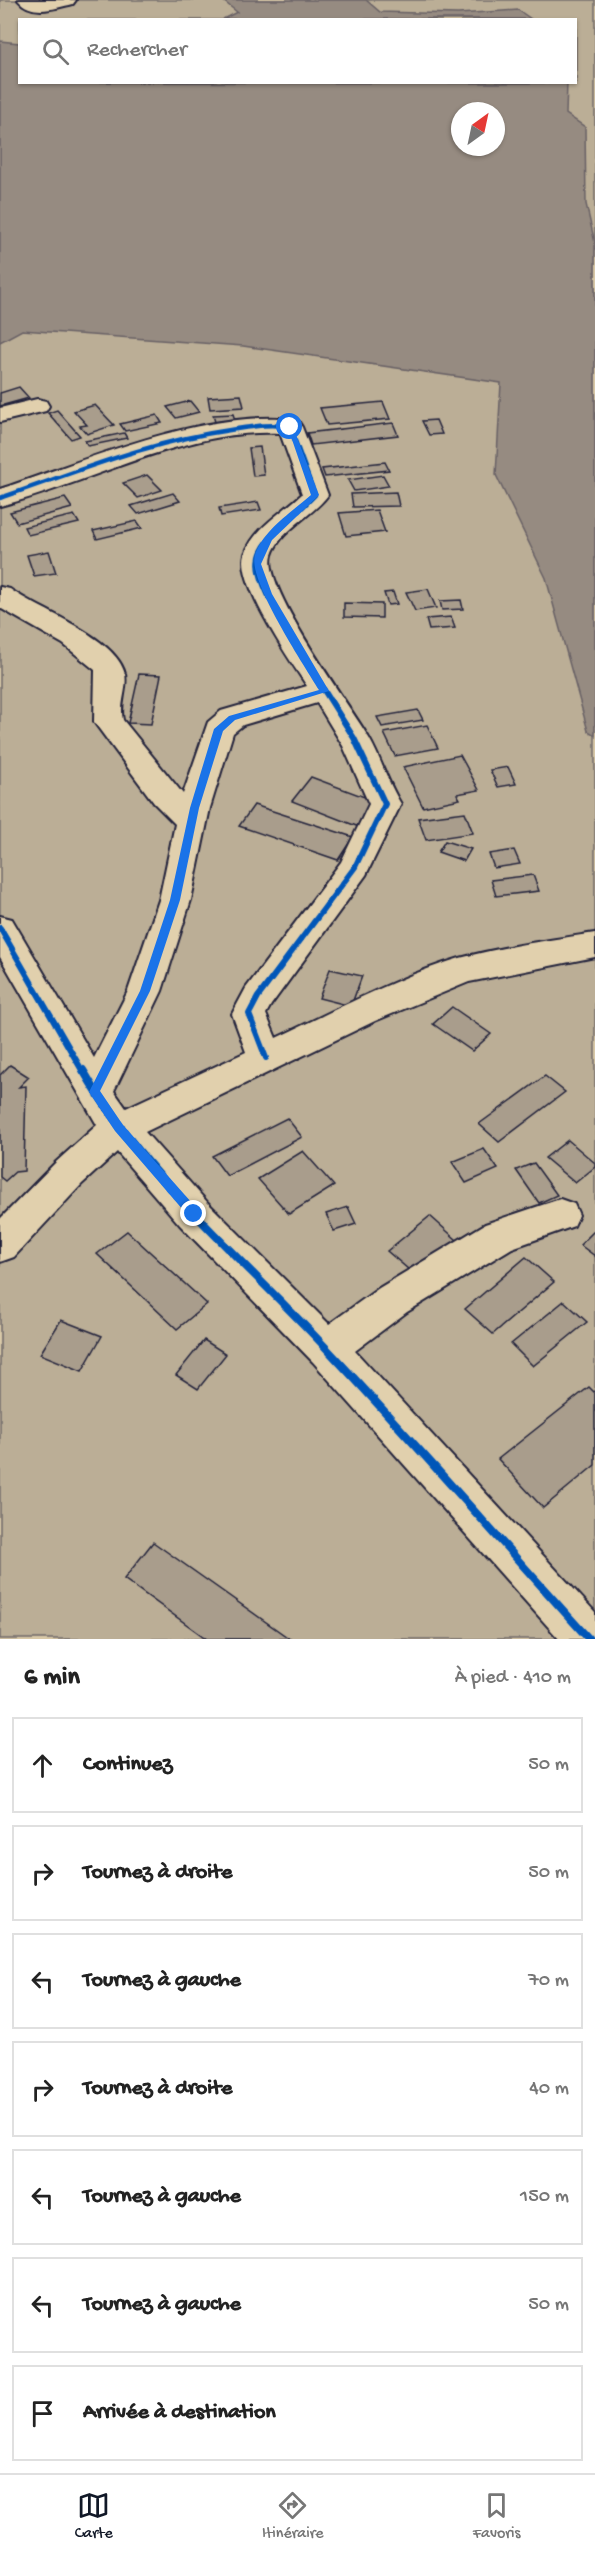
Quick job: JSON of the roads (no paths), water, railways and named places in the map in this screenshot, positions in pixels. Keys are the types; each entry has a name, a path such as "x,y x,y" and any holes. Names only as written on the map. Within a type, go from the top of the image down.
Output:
{"street":[{"path":"27,0 42,6 67,0"},
{"path":"0,415 38,406"},
{"path":"0,498 176,439 222,430 277,424 290,427 315,495 268,538 257,564 268,594 353,736 371,770 376,790 385,804 355,867 258,997 249,1014 266,1058"},
{"path":"0,595 22,611 68,635 92,651 109,668 111,684 104,711 109,722 165,795 191,822"},
{"path":"95,1092 145,991 175,900 191,822 219,729 232,718 324,691"},
{"path":"0,928 95,1092 119,1128 194,1214 327,1349 589,1639"},
{"path":"0,1245 69,1173 119,1128 363,1012 460,971 500,961 595,945"},
{"path":"327,1349 393,1300 499,1236 560,1215"}]}
